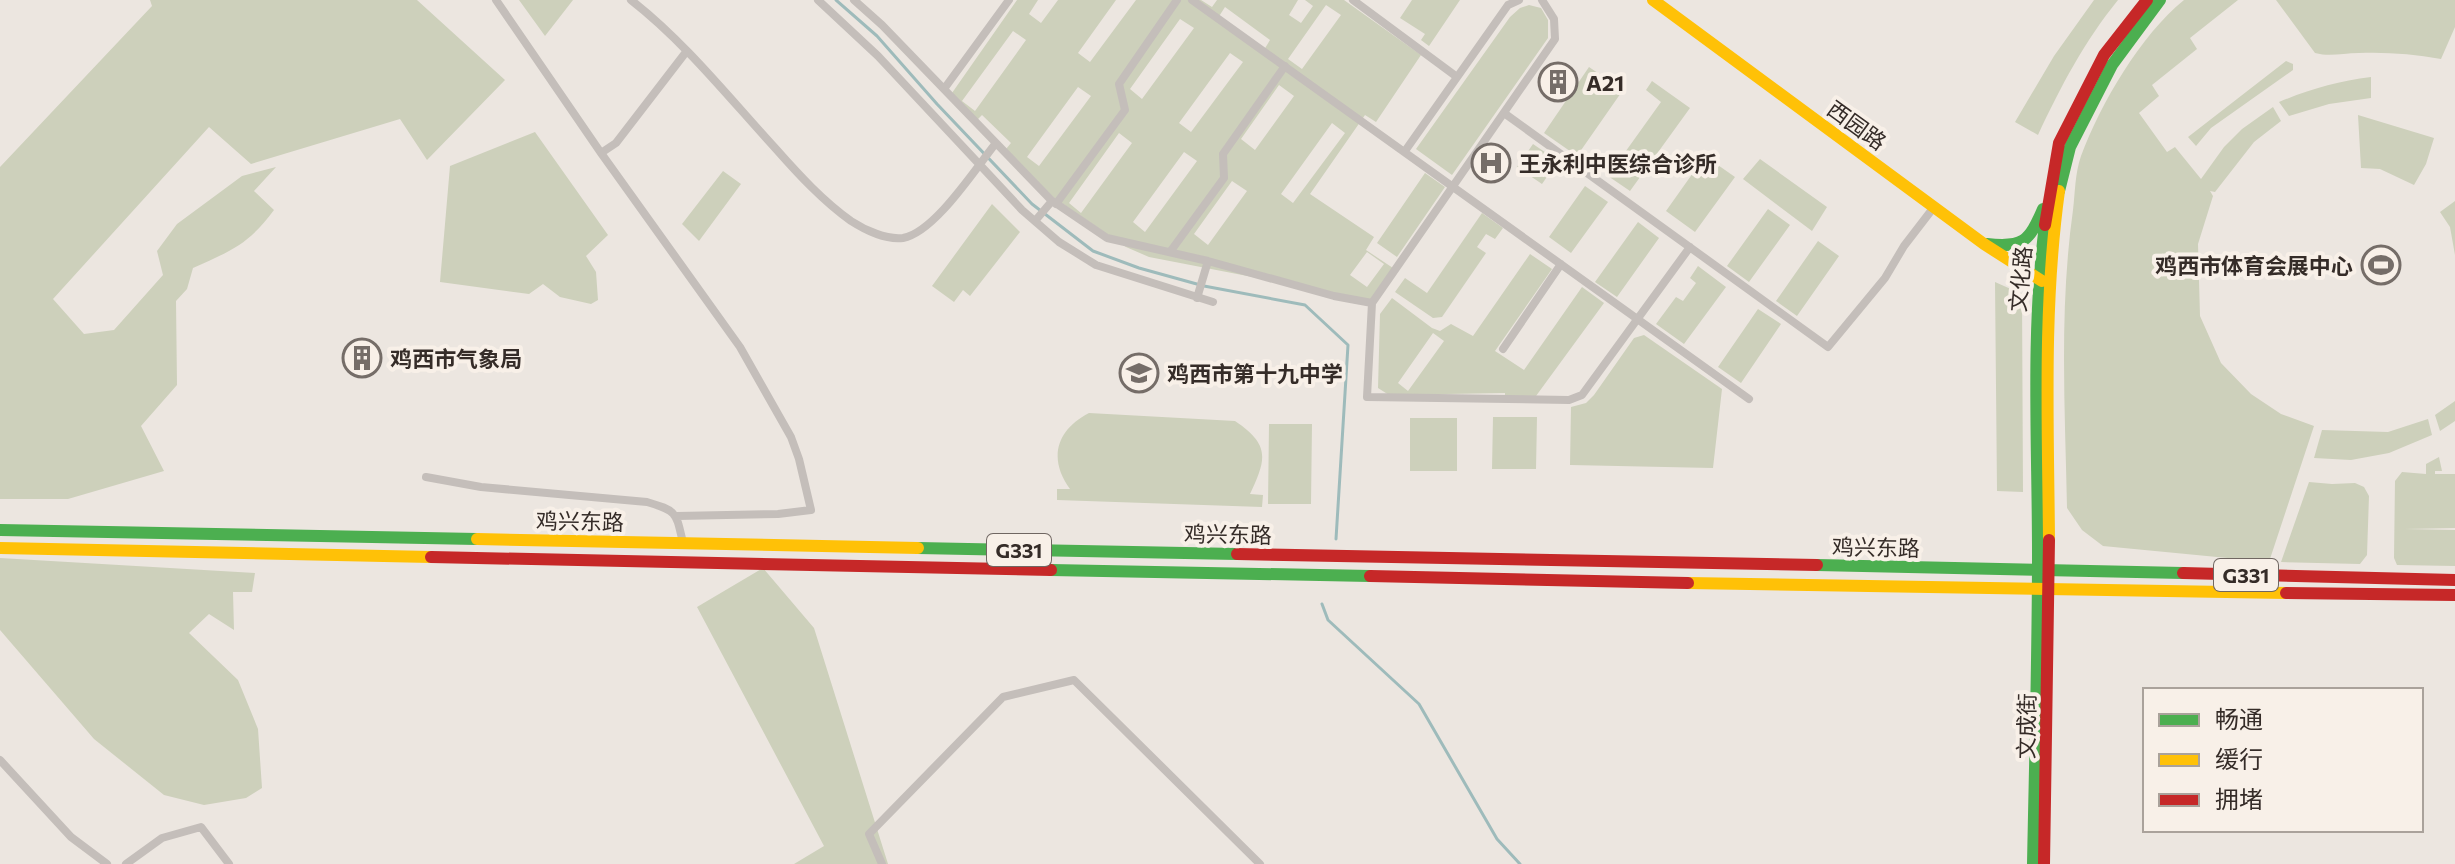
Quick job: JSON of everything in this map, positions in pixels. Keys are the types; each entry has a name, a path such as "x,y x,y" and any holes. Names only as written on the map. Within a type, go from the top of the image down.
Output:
{"main road":[{"name":"西园路","path":"1653,0 1984,244 2044,281"},
{"name":"文化路","path":"2044,281 2049,193 2059,143 2104,55 2147,0"},
{"name":"文化路","path":"2043,589 2036,331 2059,192 2070,147 2112,65 2160,0"},
{"path":"1984,244 2014,247 2032,236 2049,193"},
{"name":"鸡兴东路","path":"0,530 2455,580"},
{"name":"鸡兴东路","path":"0,548 2455,595"},
{"name":"文成街","path":"2033,864 2043,589"},
{"name":"文成街","path":"2043,589 2044,864"}],"street":[{"path":"496,0 740,347 791,437 811,510 778,514 677,516"},
{"path":"631,0 686,52 807,183 853,222 881,236 902,238 921,231 936,219 996,143"},
{"path":"818,0 878,56 979,164 1059,242 1096,265 1213,302"},
{"path":"854,0 1054,202 1107,238 1372,303"},
{"path":"944,89 1009,0"},
{"path":"1035,221 1054,202 1125,110 1119,84 1177,0"},
{"path":"1192,0 1749,399"},
{"path":"1353,0 1457,77"},
{"path":"1405,151 1508,5 1519,0"},
{"path":"1542,0 1554,19 1555,39 1372,303 1367,397 1569,400 1582,395 1690,247"},
{"path":"601,153 616,143 686,52"},
{"path":"1170,252 1224,178 1223,154 1285,66"},
{"path":"1504,113 1828,347 1885,278 1904,246 1934,207"},
{"path":"1197,298 1208,261"},
{"path":"1503,349 1561,264"},
{"path":"426,477 481,487 647,502 667,508 677,516 683,543"},
{"path":"882,864 869,834 1003,697 1074,680 1260,864"},
{"path":"0,760 71,837 107,864"},
{"path":"126,864 162,838 201,827 229,864"}],"green space":[{"path":"150,0 417,0 505,80 427,160 400,119 251,164 209,127 53,299 84,334 114,330 163,275 157,251 177,224 242,176 276,167 254,191 274,210 256,231 238,245 193,268 187,289 176,301 177,385 141,426 164,471 68,499 0,499 0,167 152,6"},
{"path":"519,0 573,0 545,36"},
{"path":"1017,0 1038,0 1029,14 1041,23 1058,0 1116,0 1078,53 1090,62 1136,0 1201,0 1212,7 1217,0 1298,0 1289,15 1301,23 1313,6 1305,0 1344,0 1421,55 1376,122 1365,115 1310,194 1374,237 1366,250 1393,268 1371,300 1149,257 1126,247 1053,197 1006,149 1011,143 982,115 977,120 952,93","holes":["1326,5 1341,15 1302,69 1288,59","1225,7 1270,40 1264,50 1218,18","1180,19 1194,28 1142,99 1130,89","1013,31 1026,40 975,111 962,101","1230,53 1243,62 1191,132 1179,123","1279,85 1294,96 1255,150 1241,139","1078,87 1091,96 1039,166 1027,157","1332,123 1345,133 1293,203 1281,194","1119,133 1132,143 1081,213 1069,203","1184,152 1197,161 1145,232 1133,222","1232,181 1247,191 1208,245 1194,234","1367,252 1384,264 1367,287 1350,275"]},
{"path":"1412,0 1460,0 1429,46 1421,40 1425,34 1400,18"},
{"path":"2094,0 2118,0 2074,65 2038,135 2015,122 2054,56"},
{"path":"2184,0 2238,0 2190,38 2197,49 2152,85 2159,96 2139,113 2167,152 2175,147 2201,179 2224,147 2242,129 2273,107 2281,121 2254,142 2215,192 2210,191 2213,196 2198,244 2200,316 2221,363 2251,394 2281,414 2314,426 2269,562 2103,546 2082,530 2067,508 2064,322 2079,163 2099,114 2137,51"},
{"path":"2276,0 2455,0 2455,27 2441,59 2390,53 2321,54 2315,53"},
{"path":"1529,5 1541,8 1548,20 1548,38 1452,175 1416,149 1510,17"},
{"path":"2286,61 2293,64 2293,70 2211,128 2196,146 2188,137"},
{"path":"1589,67 1623,90 1577,156 1544,133"},
{"path":"2371,77 2371,98 2329,104 2289,116 2279,102 2324,86"},
{"path":"1652,81 1690,108 1630,191 1608,176 1661,102 1646,90"},
{"path":"2358,115 2434,138 2426,164 2414,185 2380,169 2361,168"},
{"path":"535,132 608,235 586,256 596,272 598,300 591,304 560,297 543,284 529,294 440,282 450,166"},
{"path":"1533,144 1558,161 1542,184 1517,167"},
{"path":"1705,156 1735,177 1695,232 1666,211"},
{"path":"1760,159 1827,207 1812,231 1743,179"},
{"path":"723,171 741,184 699,241 682,224"},
{"path":"1425,173 1445,187 1397,257 1377,243"},
{"path":"1585,186 1608,202 1571,253 1549,237"},
{"path":"2455,201 2455,255 2450,227 2440,212"},
{"path":"992,204 1020,232 970,296 963,290 954,302 932,286"},
{"path":"1768,209 1790,225 1749,282 1727,266"},
{"path":"1482,213 1503,228 1495,239 1486,234 1477,247 1486,253 1442,317 1433,318 1395,292 1405,278 1427,293"},
{"path":"1638,222 1659,238 1617,297 1595,282"},
{"path":"1818,241 1839,256 1797,316 1776,301"},
{"path":"1530,254 1552,269 1495,351 1524,370 1582,287 1604,303 1536,396 1505,396 1505,393 1389,395 1378,388 1380,314 1392,298 1432,328 1440,331 1451,324 1473,336","holes":["1433,333 1444,341 1408,391 1398,383"]},
{"path":"1698,266 1726,287 1684,344 1656,324 1676,297 1683,301 1696,283 1690,278"},
{"path":"1995,282 2022,294 2023,492 1997,491"},
{"path":"1758,309 1781,324 1741,383 1718,367"},
{"path":"1644,335 1722,389 1713,468 1570,465 1571,407 1586,403 1634,338"},
{"path":"2455,401 2455,421 2440,431 2435,415"},
{"path":"1089,413 1235,421 1260,446 1262,462 1250,494 1263,495 1262,507 1057,500 1057,489 1070,489 1059,467 1059,446 1069,428"},
{"path":"1493,417 1537,417 1536,469 1492,469"},
{"path":"1410,418 1457,418 1457,471 1410,471"},
{"path":"2428,419 2432,435 2389,453 2351,460 2314,458 2322,430 2388,432"},
{"path":"1269,424 1312,424 1311,504 1268,504"},
{"path":"2439,457 2442,471 2435,471 2435,474 2455,474 2455,528 2405,529 2455,530 2455,566 2397,565 2394,558 2395,481 2402,472 2426,474 2426,464"},
{"path":"2309,482 2355,483 2364,487 2369,496 2367,555 2360,564 2281,562"},
{"path":"0,558 255,573 252,592 233,592 234,630 209,614 189,633 238,680 258,729 262,788 246,798 204,805 164,795 94,739 0,630"},
{"path":"763,568 814,628 888,864 794,864 824,846 697,607"}],"waterway":[{"path":"836,0 877,36 1032,204 1093,251 1204,286 1305,305 1348,345 1336,539"},
{"path":"1322,604 1328,620 1419,704 1497,839 1520,864"}],"traffic: fast":[{"path":"2059,191 2070,147 2112,65 2160,0"},
{"path":"1987,244 2009,245 2023,240 2029,236 2043,209"},
{"path":"2033,864 2038,592 2037,348 2045,225"},
{"path":"0,530 477,539"},
{"path":"918,548 1237,554"},
{"path":"1817,565 2183,573"},
{"path":"1051,570 1370,576"}],"traffic: slow":[{"path":"1653,0 1984,244 2042,281"},
{"path":"2049,540 2049,321 2059,191"},
{"path":"477,539 918,548"},
{"path":"0,548 431,557"},
{"path":"1688,583 2286,593"}],"traffic: jam":[{"path":"2045,225 2059,143 2104,55 2147,0"},
{"path":"2044,864 2049,540"},
{"path":"1237,554 1817,565"},
{"path":"431,557 1051,570"},
{"path":"2183,573 2455,580"},
{"path":"1370,576 1688,583"},
{"path":"2286,593 2455,595"}],"place":[{"name":"A21","path":"1558,82"},
{"name":"王永利中医综合诊所","path":"1491,163"},
{"name":"鸡西市体育会展中心","path":"2381,265"},
{"name":"鸡西市气象局","path":"362,358"},
{"name":"鸡西市第十九中学","path":"1139,373"}]}
